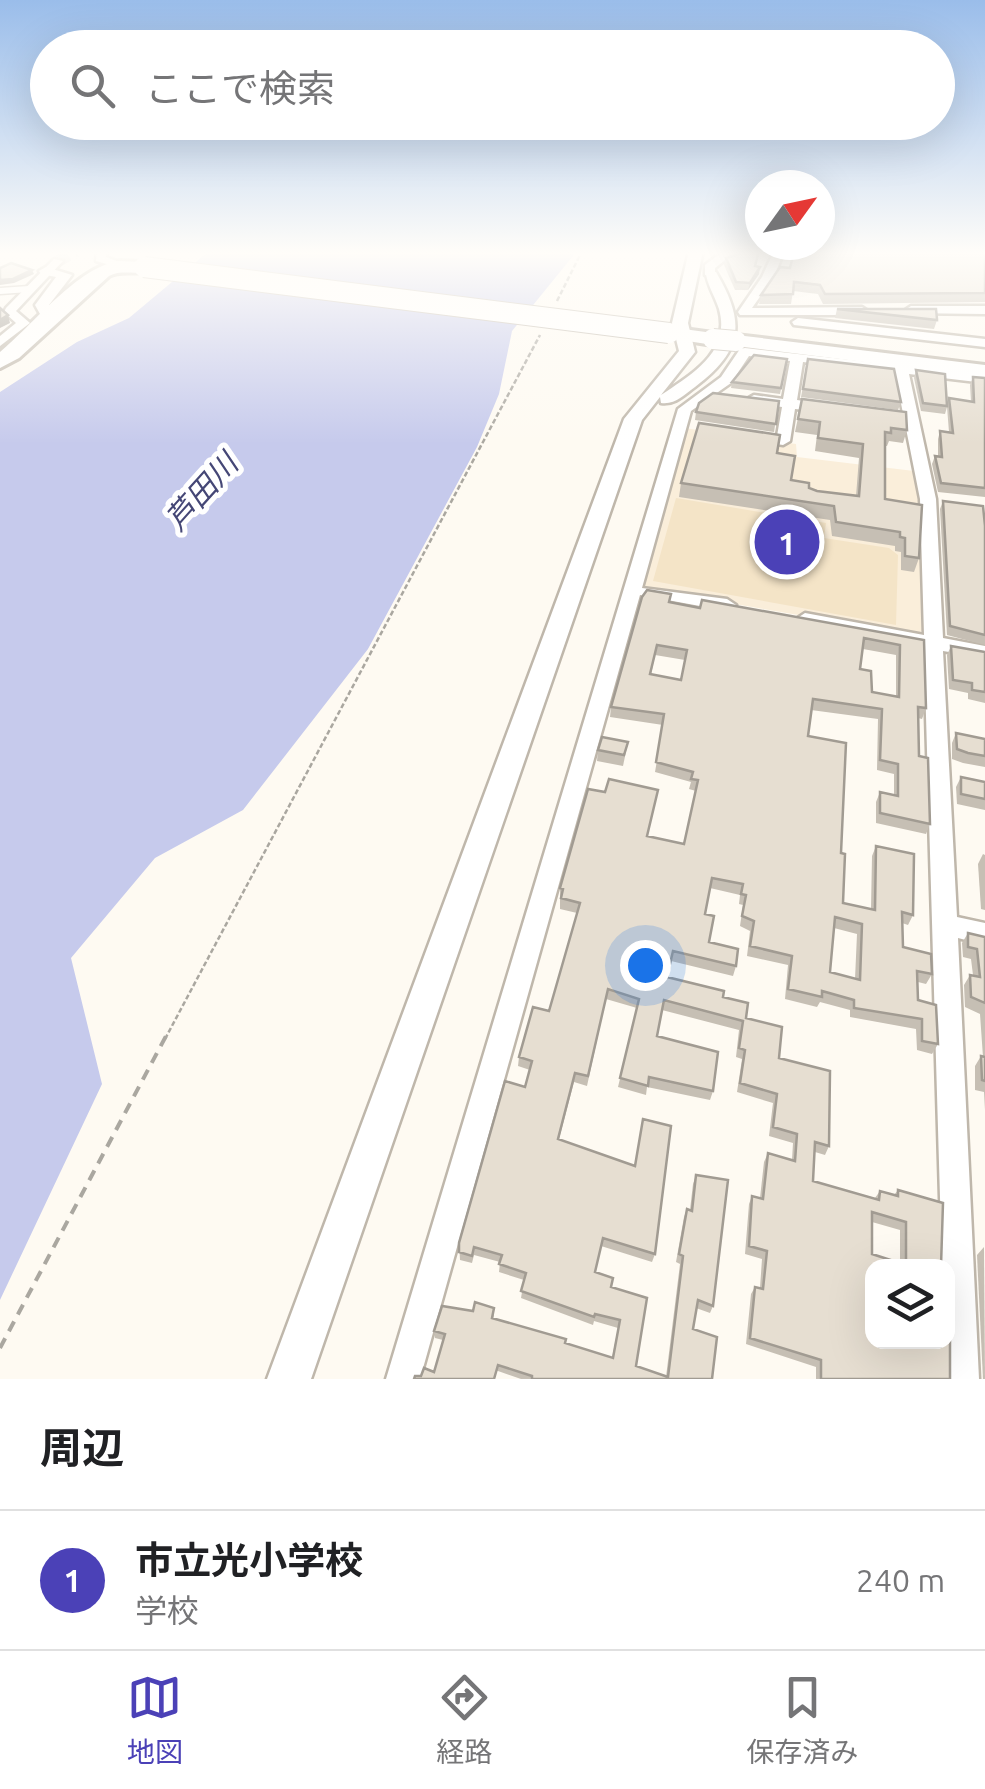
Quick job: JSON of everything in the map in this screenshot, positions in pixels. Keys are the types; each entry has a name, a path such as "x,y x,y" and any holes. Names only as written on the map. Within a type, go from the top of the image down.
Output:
{"main road":[{"path":"0,362 57,315"},
{"path":"524,315 890,364 985,371"},
{"path":"736,342 839,339 985,347"}],"street":[{"path":"1,336 24,323 14,315"},
{"path":"290,1378 633,419 686,352 690,336 680,323 682,315"},
{"path":"667,399 727,348 731,330 725,315"},
{"path":"753,316 892,321 940,315"},
{"path":"892,321 956,343"},
{"path":"403,1379 634,589 689,428 685,409 736,370 745,352 890,364 985,380"},
{"path":"732,434 783,441 797,358"},
{"path":"890,364 902,418 938,500 932,641 962,1379"},
{"path":"708,392 842,410"},
{"path":"634,589 749,609"},
{"path":"787,616 985,652"},
{"path":"944,924 985,934"}],"path":[{"path":"0,1348 540,334"}],"shaded area":[{"path":"684,428 796,444 797,457 914,471 921,499 922,631 915,635 647,589 640,584"},
{"path":"676,498 826,523 824,538 889,548 898,555 896,625 653,581"}],"water":[{"name":"芦田川","path":"525,315 512,331 499,394 477,447 368,649 243,810 155,858 71,958 102,1084 0,1300 0,392 77,342 129,318"}],"building":[{"path":"895,315 937,315 937,320"},
{"path":"754,355 787,359 781,388 732,382"},
{"path":"808,359 894,369 901,402 803,389"},
{"path":"916,370 945,374 947,406 923,403"},
{"path":"973,377 985,378 985,488 941,483 935,456 942,457 940,431 953,433 949,398 974,402"},
{"path":"713,393 779,401 776,424 696,412 699,403"},
{"path":"802,399 906,412 907,430 891,428 891,433 885,432 885,499 922,505 919,558 905,556 905,538 900,537 900,532 836,522 834,506 681,483 699,423 780,435 777,453 795,456 791,480 809,483 809,488 817,491 859,496 863,444 818,438 820,422 798,419"},
{"path":"943,501 983,506 985,635 950,626"},
{"path":"647,590 671,594 669,602 700,608 702,600 924,640 926,708 918,707 919,756 928,758 930,824 880,813 880,792 898,796 898,764 880,760 882,709 813,699 808,736 846,743 843,903 875,910 876,846 914,854 913,915 902,912 903,947 931,954 932,974 917,971 918,1000 936,1005 938,1044 922,1041 922,1019 854,1008 854,1000 822,991 822,997 788,989 792,956 750,946 754,921 742,916 746,895 741,894 743,884 712,878 705,914 714,916 709,942 738,949 736,966 673,951 667,977 724,991 723,997 748,1003 746,1018 782,1027 779,1058 830,1071 829,1146 815,1142 813,1181 879,1200 880,1191 898,1196 898,1190 943,1203 941,1259 906,1259 906,1222 872,1212 872,1254 887,1259 865,1259 865,1349 950,1349 950,1379 821,1379 821,1360 750,1338 755,1287 763,1289 767,1251 749,1246 752,1196 763,1199 768,1153 795,1161 797,1134 773,1127 777,1094 740,1083 745,1050 739,1048 743,1021 664,1000 657,1036 718,1052 713,1091 649,1077 648,1086 620,1078 639,999 608,989 588,1076 575,1073 558,1139 635,1166 643,1119 671,1126 655,1254 603,1238 595,1272 613,1278 611,1287 647,1298 636,1366 668,1377 683,1256 679,1254 687,1209 692,1211 696,1175 728,1180 713,1306 698,1300 693,1329 717,1337 712,1379 532,1379 498,1365 494,1379 414,1379 421,1376 424,1368 434,1372 445,1334 434,1331 442,1306 473,1311 475,1302 494,1308 492,1318 566,1339 565,1343 613,1358 620,1320 595,1314 594,1317 521,1291 526,1273 499,1264 502,1255 474,1247 472,1256 459,1252 505,1081 525,1087 532,1061 519,1057 533,1007 549,1011 580,903 561,898 560,888 588,789 605,792 609,779 658,790 647,836 684,844 698,780 691,779 693,772 656,762 664,714 611,707","holes":["864,638 900,645 899,697 872,692 871,671 860,669","657,645 687,650 681,680 650,674","835,917 862,924 860,980 830,972"]},
{"path":"951,646 985,652 985,692 972,690 972,683 953,680"},
{"path":"956,733 985,739 985,756 957,749"},
{"path":"602,737 628,742 624,755 598,750"},
{"path":"961,777 985,782 985,799 961,794"},
{"path":"968,933 985,937 985,1003 971,997 970,975 980,977 977,949 968,947"},
{"path":"981,1056 985,1057 985,1081 982,1080"}],"place":[{"name":"市立光小学校","path":"787,542"}]}
